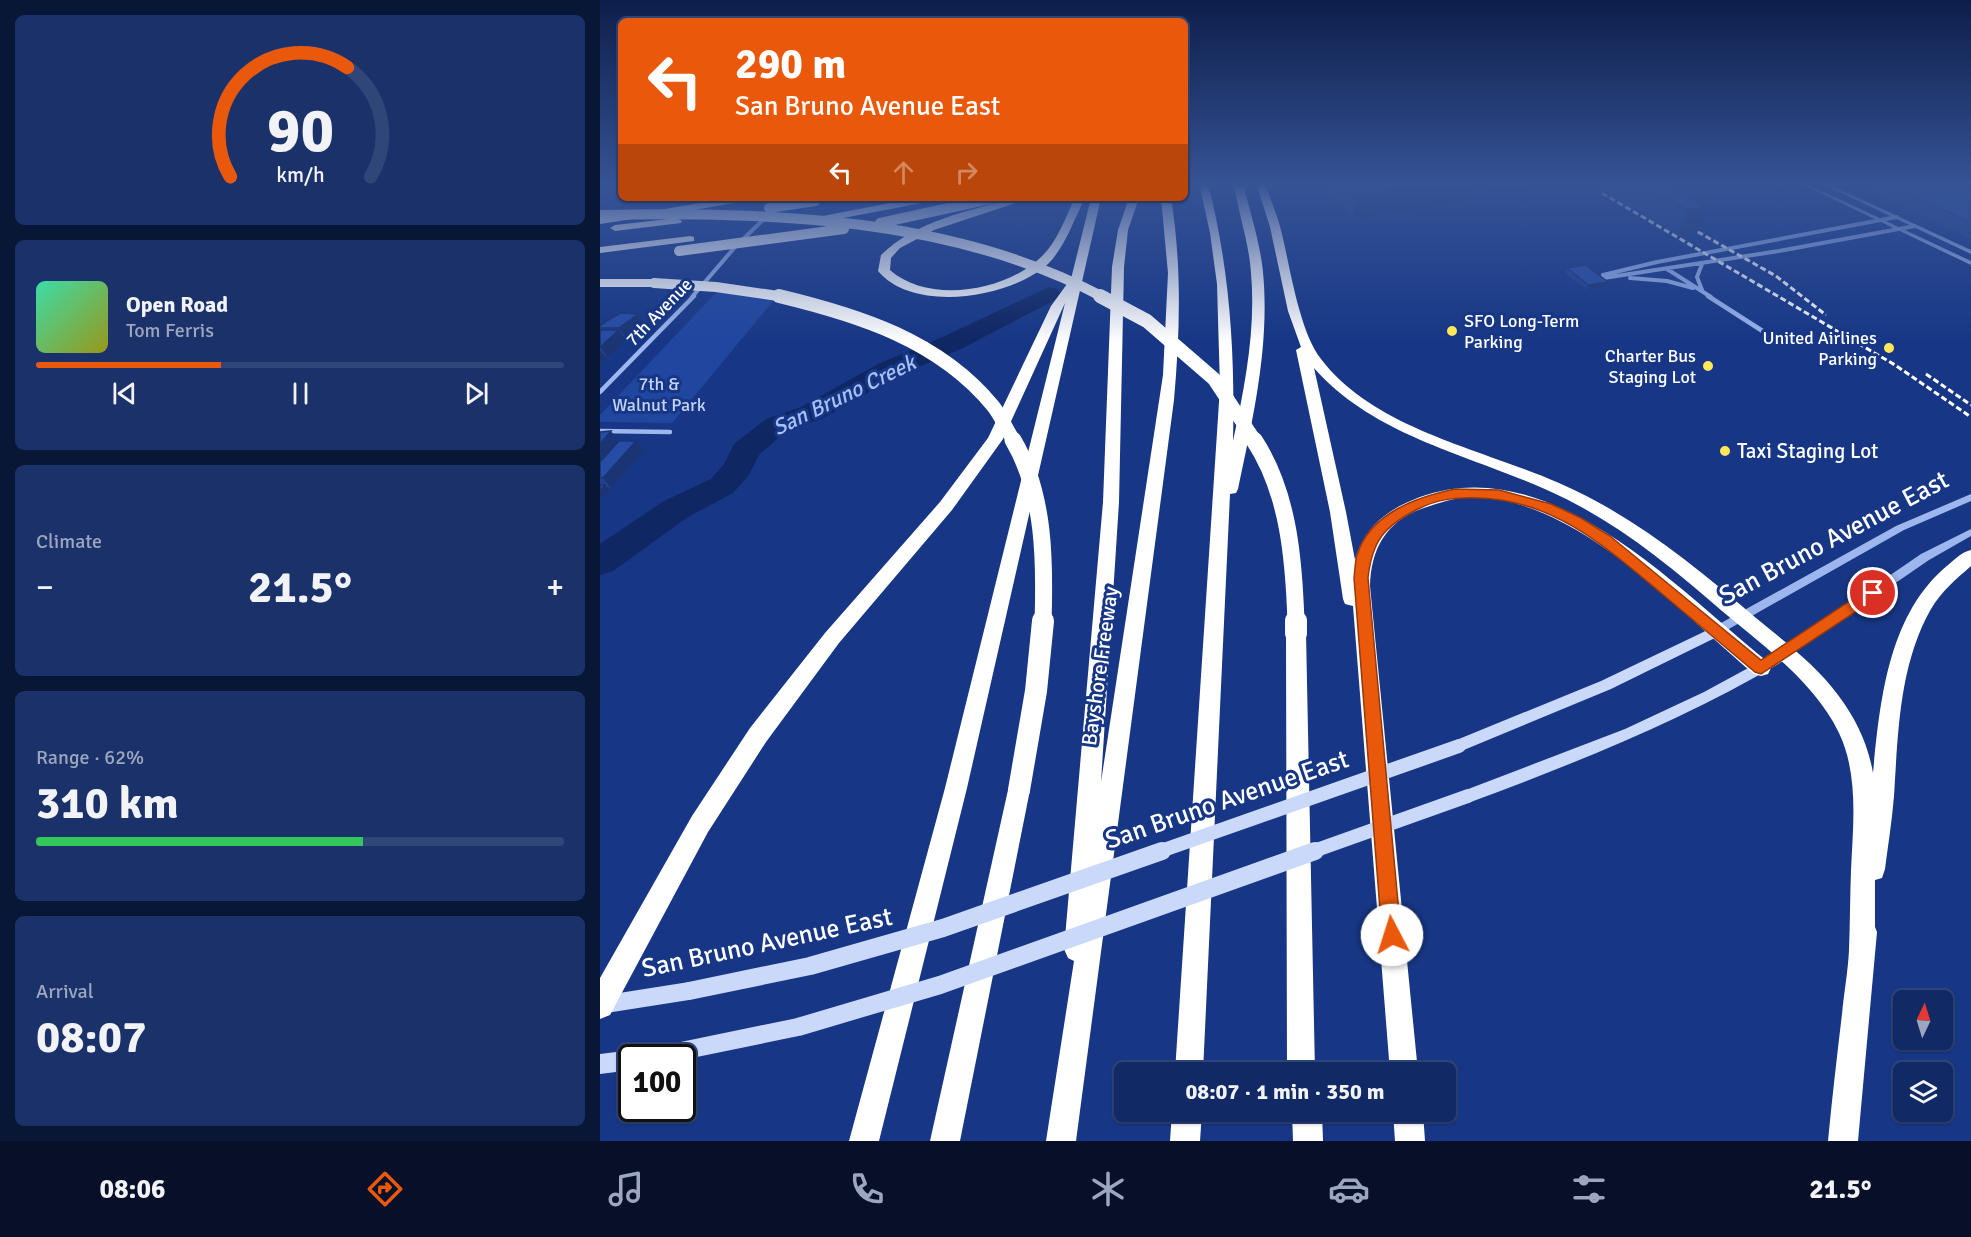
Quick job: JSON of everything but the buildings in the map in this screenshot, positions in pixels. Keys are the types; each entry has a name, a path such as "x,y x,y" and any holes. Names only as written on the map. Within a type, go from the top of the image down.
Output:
{"highway":[{"path":"600,250 709,236"},
{"path":"600,259 789,236"},
{"path":"910,236 905,238 885,257 884,270 897,283 923,291 966,291 1009,281 1044,261 1058,236"},
{"path":"923,236 1016,260 1073,282 1130,311 1166,334 1211,375 1241,413 1260,447 1273,477 1288,532 1293,562 1303,1062"},
{"path":"864,1141 958,776 1087,236"},
{"path":"1062,1134 1107,559 1120,248 1123,236"},
{"name":"Bayshore Freeway","path":"1062,1134 1167,400 1174,300 1172,236"},
{"path":"1190,1062 1225,418 1225,326 1215,236"},
{"path":"1218,549 1248,404 1254,345 1258,291 1249,236"},
{"path":"1277,236 1338,512 1373,744"},
{"path":"600,1005 700,825 740,761 832,638 946,507 995,439 1057,306 1077,277"},
{"path":"600,283 698,285 774,293 813,301 880,323 939,355 981,393 1002,419 1018,448 1032,483 1040,521 1045,567 1044,614 1037,691 1019,790 945,1141"},
{"path":"1292,300 1303,336 1316,362 1350,395 1367,407 1415,431 1533,477 1589,504 1651,543 1785,653 1819,686 1848,727 1860,760 1864,795 1862,945"},
{"path":"1403,1062 1373,744 1361,586 1364,555 1370,540 1384,523 1400,512 1430,498 1469,493 1499,494 1562,513 1606,540 1761,668"},
{"path":"1843,1141 1862,945 1881,810 1888,720 1900,660 1914,621 1928,598 1946,576 1971,556"},
{"path":"1185,1141 1186,1122"},
{"path":"1302,1122 1302,1141"},
{"path":"1307,1122 1308,1141"},
{"path":"1409,1122 1410,1141"}],"main road":[{"name":"San Bruno Avenue East","path":"600,1005 689,991 810,966 934,931 1459,746 1606,685 1716,631"},
{"path":"696,1047 807,1024 932,988 1468,796 1635,733 1761,668 1785,653"},
{"path":"600,1065 618,1062"}],"street":[{"name":"7th Avenue","path":"600,392 710,279 746,236"},
{"path":"1702,290 1667,281 1620,277 1595,278 1657,262 1794,236"},
{"path":"1620,277 1857,236"},
{"path":"1913,236 1971,264"},
{"path":"1937,236 1971,252"},
{"path":"1657,262 1775,339"},
{"path":"1702,264 1696,272 1702,290"},
{"path":"600,431 670,432"},
{"name":"San Bruno Avenue East","path":"1716,631 1899,528 1971,497"},
{"path":"1785,653 1925,557 1971,532"}],"green space":[{"name":"7th & Walnut Park","path":"725,283 779,294 672,423 600,422 600,415"}],"waterway":[{"name":"San Bruno Creek","path":"600,562 676,509 722,486 738,468 745,451 776,425 811,413 888,370 954,342 1049,294"}],"railway":[{"path":"1676,236 1895,365 1971,417"},
{"path":"1705,236 1776,276 1826,315"},
{"path":"1926,374 1971,405"}],"place":[{"name":"SFO Long-Term Parking","path":"1452,331"},
{"name":"United Airlines Parking","path":"1889,348"},
{"name":"Charter Bus Staging Lot","path":"1708,366"},
{"name":"Taxi Staging Lot","path":"1725,451"}],"route":[{"path":"1392,935 1373,744 1361,578 1364,555 1370,540 1376,531 1392,517 1419,502 1455,493 1499,494 1562,513 1588,527 1628,557 1761,668 1873,593"}]}
